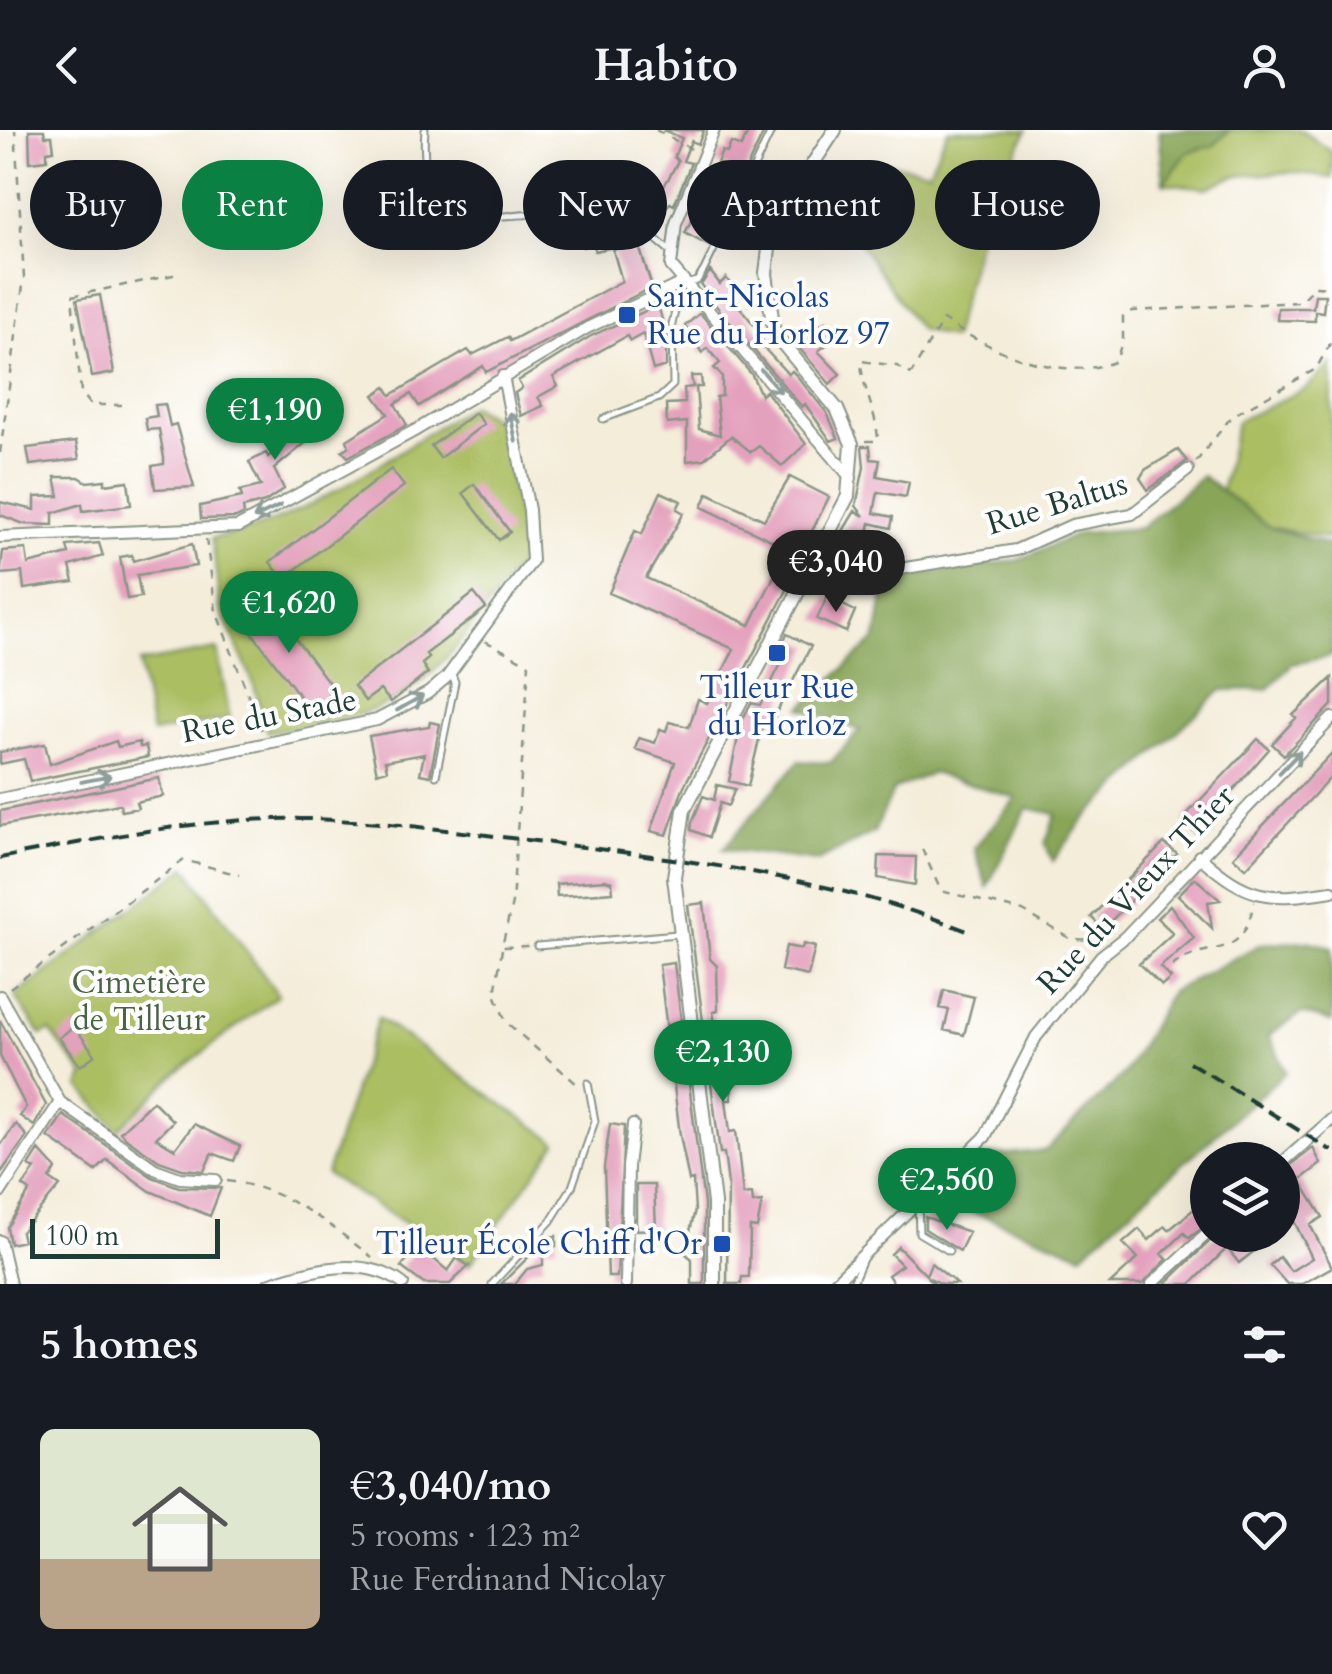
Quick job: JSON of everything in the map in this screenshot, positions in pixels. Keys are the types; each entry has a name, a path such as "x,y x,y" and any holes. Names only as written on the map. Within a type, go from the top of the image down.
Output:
{"street":[{"path":"714,130 676,223 671,266 851,478"},
{"path":"714,1284 714,1203 674,878 684,810 848,496 852,444 837,409 774,333 766,289 770,241 796,191 836,130"},
{"path":"0,536 238,526 296,498 502,376 651,294 682,283"},
{"name":"Rue du Stade","path":"0,799 377,720 428,693 478,637 532,562 528,510 502,376"},
{"name":"Rue Baltus","path":"812,563 881,572 1016,550 1072,525 1132,514 1188,470"},
{"name":"Rue du Vieux Thier","path":"833,1284 985,1136 1036,1037 1114,942 1125,937 1332,718"},
{"path":"1200,856 1228,882 1255,895 1294,897 1332,891"},
{"path":"0,995 60,1102 155,1169 180,1178 216,1180"},
{"path":"0,1193 60,1102"},
{"path":"1300,1148 1332,1120"},
{"path":"626,1284 628,1166 633,1125"},
{"path":"0,1241 10,1284"},
{"path":"1152,1284 1190,1249"},
{"path":"268,1284 308,1270 386,1271 403,1284"}],"lane":[{"path":"425,130 426,170 435,195 457,211 492,218 607,208 623,212 670,251"},
{"path":"603,419 668,392 676,376 672,324 682,283 697,281 704,270 772,130"},
{"path":"436,776 455,682 451,671"},
{"path":"537,946 681,934"},
{"path":"492,1284 550,1221 572,1187 595,1121 588,1083"},
{"path":"918,1200 919,1233 949,1252"},
{"path":"852,1284 864,1253"}],"path":[{"path":"0,453 24,278 15,130"},
{"path":"656,130 704,155"},
{"path":"122,406 91,405 81,392 72,296 178,274"},
{"path":"860,441 878,441 876,411 862,380 861,361 897,366 911,374 943,320 978,342 1040,363 1091,371 1116,360 1123,340 1122,316 1132,311 1299,302 1316,286 1332,287"},
{"path":"1188,470 1232,416 1316,369 1332,340"},
{"path":"204,529 216,611 258,710 265,743"},
{"path":"478,637 529,664 512,902 495,994 506,1022 570,1080 590,1092"},
{"path":"922,849 941,890 1022,912 1072,940 1114,942"},
{"path":"0,995 184,860 239,875"},
{"path":"1172,966 1187,955 1233,946 1249,927 1255,895"},
{"path":"502,947 537,946"},
{"path":"216,1180 247,1184 300,1204 386,1271"}],"green space":[{"path":"948,130 1027,130 1013,160 935,160 935,250 976,250 952,339 919,329 865,250 915,250 915,168 929,171"},
{"path":"1159,130 1230,130 1213,146 1188,152 1164,183"},
{"path":"1230,130 1301,130 1332,152 1332,178 1295,172 1233,176 1207,188 1164,183 1188,152 1212,146"},
{"path":"1332,364 1332,539 1269,527 1221,492 1237,421 1305,389"},
{"path":"470,406 498,419 520,522 522,561 446,658 409,691 360,714 267,732 253,682 220,608 212,538 246,531 313,503"},
{"path":"1202,476 1269,527 1332,546 1332,656 1292,664 1268,689 1222,690 1086,817 1053,861 1045,844 1056,814 1027,808 987,887 974,848 1016,798 932,773 894,789 874,832 818,861 723,849 799,761 830,763 860,730 801,708 876,639 886,579 1018,560 1080,533 1141,528"},
{"path":"217,649 230,719 152,733 139,663"},
{"name":"Cimetière de Tilleur","path":"186,867 278,995 177,1072 118,1130 80,1087 84,1075 50,1031 41,1035 15,996"},
{"path":"1306,941 1332,947 1332,1022 1301,1013 1269,1035 1286,1072 1208,1142 1190,1142 1190,1158 1082,1254 929,1195 973,1158 1046,1150 1124,1074 1171,992 1261,944"},
{"path":"378,1018 557,1142 470,1264 326,1174"}],"building":[{"path":"29,130 44,130 45,136 52,136 54,150 47,151 47,160 30,162"},
{"path":"663,130 704,130 698,144 691,141 683,161 687,162 687,173 674,205 667,206 667,181 678,161 674,157 682,138"},
{"path":"749,130 765,130 751,160 718,160 731,143 741,147"},
{"path":"613,250 640,250 652,287 486,372 483,366 419,406 411,394 395,404 407,425 348,457 342,451 349,446 347,440 388,414 374,395 386,387 391,395 468,350 472,355 508,337 510,341 622,281"},
{"path":"710,271 720,284 726,278 737,292 732,297 761,334 763,347 788,374 792,371 797,376 827,413 838,438 831,441 805,404 802,407 713,302 701,285"},
{"path":"100,295 114,373 92,377 77,299"},
{"path":"1315,295 1325,295 1323,312 1315,311 1315,321 1277,320 1278,308 1313,308"},
{"path":"658,305 666,334 666,366 653,370 643,334 630,341 627,336 553,377 558,386 538,397 543,406 521,416 515,393 522,388 518,381 591,336"},
{"path":"700,313 752,375 761,395 766,391 806,444 782,466 759,446 751,452 731,436 704,459 687,461 687,422 667,424 666,404 685,403 684,388 693,387 691,376 701,376 702,387 696,387 699,429 720,435 716,397 722,396 722,376 714,368 720,363 707,348 702,353 685,326"},
{"path":"825,322 836,338 818,351 840,374 830,384 794,342"},
{"path":"327,393 340,414 274,469 284,489 265,502 243,508 244,514 236,518 201,519 200,506 242,497 240,491 261,486 249,462 266,453 268,457 294,434 290,429 301,420 298,417"},
{"path":"165,404 170,426 176,424 194,487 155,489 152,466 164,464 164,458 159,429 147,430 145,418 157,416 155,405"},
{"path":"475,413 484,424 440,458 431,446"},
{"path":"76,442 79,459 30,465 27,448"},
{"path":"862,446 870,446 871,459 880,460 877,476 909,482 906,497 878,492 874,513 893,517 891,528 870,523 863,557 828,556 855,511 864,516 856,506 864,467"},
{"path":"1178,450 1187,461 1148,490 1140,478 1145,470"},
{"path":"391,469 404,486 283,579 270,562"},
{"path":"55,477 79,477 87,482 105,480 105,484 128,481 131,505 83,511 82,504 53,513 53,525 24,524 0,515 0,502 35,510 35,497 59,496"},
{"path":"790,477 829,497 795,565 799,567 683,788 667,835 651,831 675,762 635,749 639,738 655,743 660,729 666,731 669,722 689,727 698,699 707,703 734,649 609,593 635,531 642,534 661,492 681,501 677,509 684,513 646,578 750,625 788,548 702,507 708,493 764,520"},
{"path":"474,484 510,532 499,540 463,493"},
{"path":"99,543 103,556 70,566 74,582 24,589 22,572 0,574 3,551 26,549 28,564 69,554 67,546"},
{"path":"192,544 196,566 137,575 141,597 127,599 120,557 132,555 133,561"},
{"path":"474,593 486,608 426,654 429,658 422,664 428,673 391,702 380,690 365,701 354,686"},
{"path":"827,597 855,611 846,632 817,619"},
{"path":"267,601 336,692 311,711 241,618"},
{"path":"787,634 811,646 770,725 763,723 748,786 729,781 741,723 751,703 760,705 787,652 779,649"},
{"path":"1332,678 1332,705 1284,755 1272,744 1296,718 1293,715"},
{"path":"430,722 440,724 430,776 420,774 424,754 385,761 387,770 377,773 369,736 429,726"},
{"path":"1258,739 1269,749 1196,833 1183,822 1189,812"},
{"path":"116,741 118,747 139,742 140,747 146,746 148,757 30,781 24,759 0,764 0,752 45,744 50,764"},
{"path":"1332,753 1332,776 1246,868 1233,857"},
{"path":"159,778 163,796 136,802 138,808 121,811 120,804 0,826 0,811"},
{"path":"717,785 735,789 728,806 720,803 709,837 691,830 692,822 703,796 714,800"},
{"path":"1164,843 1177,854 1103,929 1091,917"},
{"path":"879,856 916,857 915,885 878,878"},
{"path":"1195,878 1220,900 1208,902 1212,928 1178,895"},
{"path":"612,882 613,892 557,896 556,884"},
{"path":"704,903 710,959 717,966 718,1011 713,1012 719,1047 732,1045 737,1083 731,1084 732,1100 726,1100 730,1132 736,1131 743,1195 752,1194 753,1203 762,1202 757,1228 750,1227 749,1277 742,1277 741,1284 727,1284 728,1184 724,1153 720,1153 688,905"},
{"path":"1170,905 1194,938 1160,967 1171,978 1162,986 1139,964 1173,933 1157,918"},
{"path":"803,944 815,947 808,976 781,970 786,946 802,949"},
{"path":"674,963 704,1204 704,1284 692,1284 692,1259 685,1253 695,1210 693,1180 689,1181 680,1135 659,965"},
{"path":"944,990 974,997 964,1035 944,1030 949,1010 940,1008"},
{"path":"0,1020 46,1105 34,1126 20,1116 26,1107 0,1056"},
{"path":"74,1026 95,1055 80,1066 59,1038"},
{"path":"153,1101 173,1121 156,1138 175,1149 194,1124 240,1146 234,1161 212,1153 204,1171 182,1169 159,1161 126,1138 120,1132"},
{"path":"63,1115 152,1177 179,1187 221,1188 210,1216 150,1191 107,1160 96,1171 48,1137"},
{"path":"16,1124 27,1136 0,1174 0,1146"},
{"path":"610,1124 624,1126 617,1277 608,1277 604,1167"},
{"path":"1313,1148 1321,1164 1300,1180 1300,1158"},
{"path":"39,1150 56,1169 50,1179 60,1186 21,1232 23,1241 10,1244 7,1227 30,1191 23,1186 35,1169 29,1166"},
{"path":"1300,1180 1323,1217 1310,1225 1332,1267 1302,1284 1287,1284 1270,1265 1279,1257 1291,1271 1312,1258 1300,1233"},
{"path":"636,1185 654,1185 656,1229 636,1230"},
{"path":"1190,1212 1190,1237 1184,1233 1162,1254 1167,1259 1143,1284 1110,1284 1138,1258 1123,1243 1139,1229 1149,1240 1165,1226 1169,1230"},
{"path":"925,1217 969,1232 960,1251 925,1229"},
{"path":"556,1236 556,1246 543,1247 543,1265 527,1269 515,1284 501,1284 549,1237"},
{"path":"418,1246 448,1271 457,1258 469,1266 450,1284 424,1284 401,1267"},
{"path":"898,1247 926,1275 931,1263 957,1284 942,1284 927,1277 934,1284 894,1284 888,1275 902,1265 891,1254"},
{"path":"1198,1252 1223,1252 1191,1284 1165,1284"},
{"path":"1230,1252 1253,1252 1239,1263"}],"railway":[{"path":"0,858 145,831 233,821 309,819 384,824 647,855 757,873 865,897 972,933"},
{"path":"1189,1062 1332,1151"}],"place":[{"name":"Saint-Nicolas Rue du Horloz 97","path":"627,315"},
{"name":"Tilleur Rue du Horloz","path":"777,653"},
{"name":"Tilleur École Chiff d'Or","path":"722,1244"}]}
